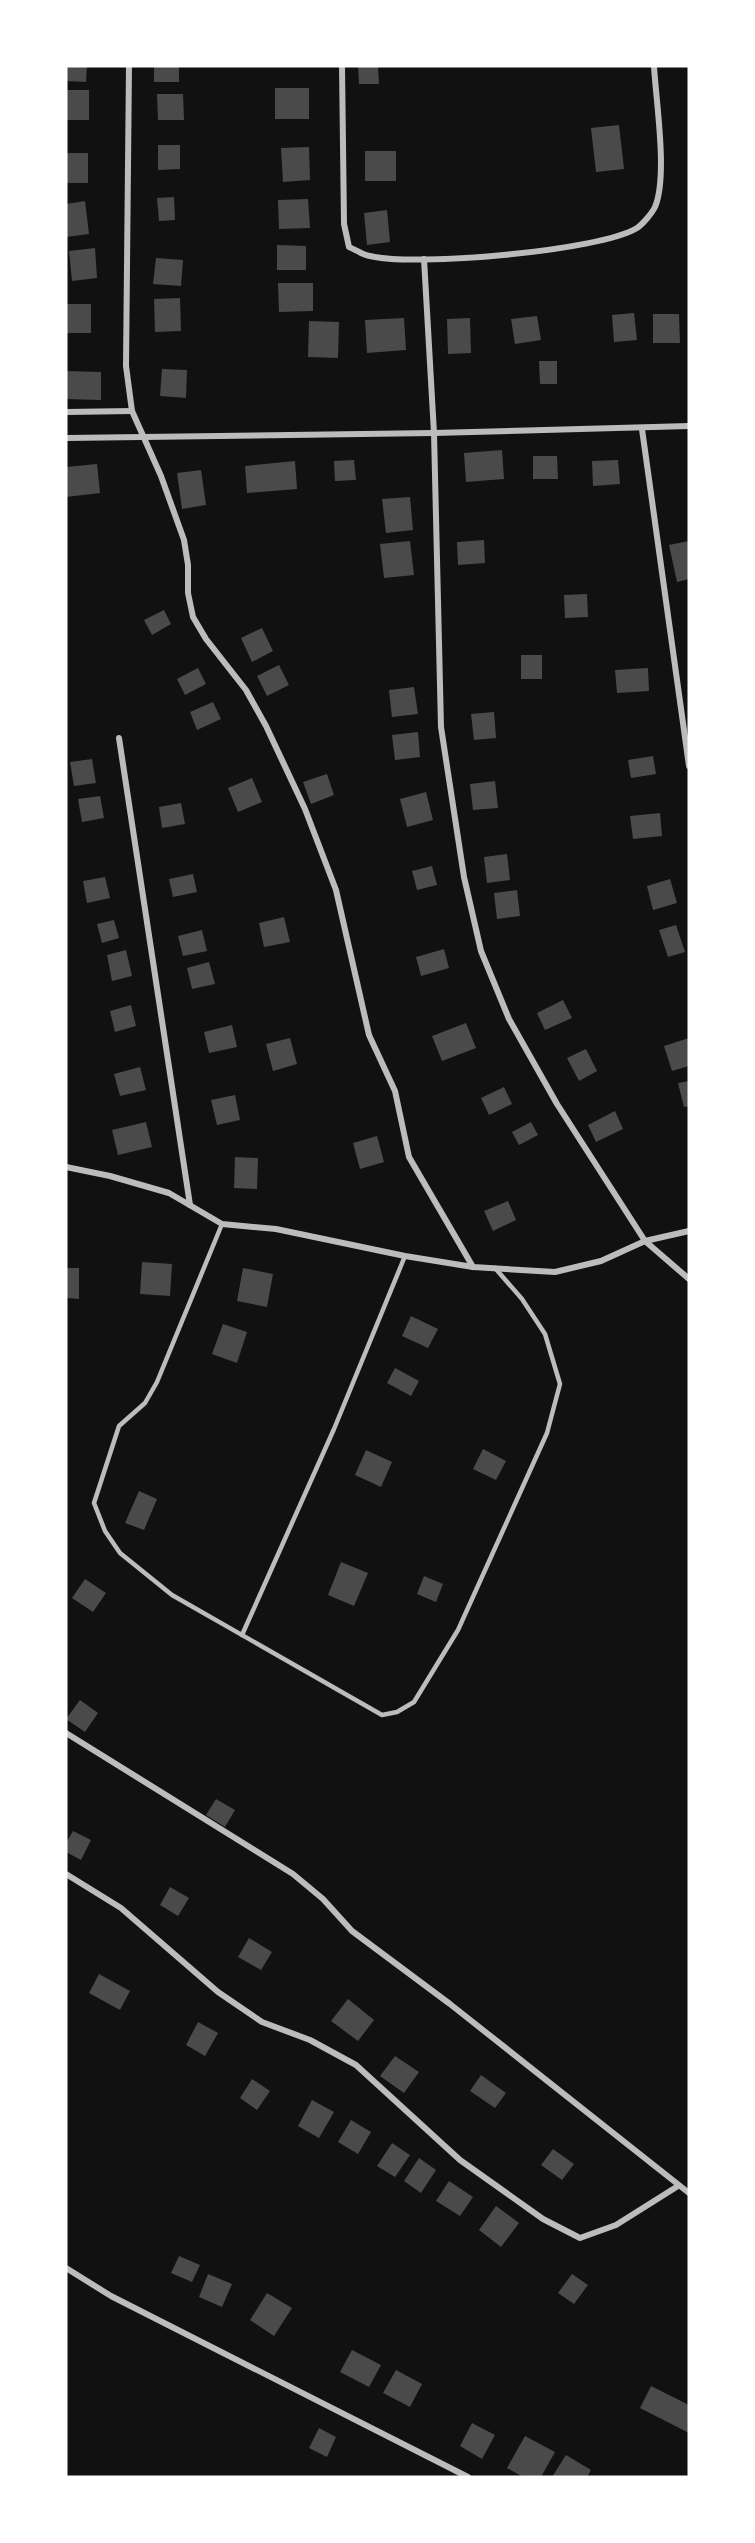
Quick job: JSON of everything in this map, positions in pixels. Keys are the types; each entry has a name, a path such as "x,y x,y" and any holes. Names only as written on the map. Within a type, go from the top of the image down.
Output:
{"street":[{"path":"129,66 126,366 132,411 184,540 188,565 188,593 194,616 206,639 246,690 267,726 305,808 336,890 369,1035 395,1091 409,1157 473,1267"},
{"path":"342,66 344,224 349,247 370,256 424,259 563,249 610,238 638,227 654,209 660,183 654,66"},
{"path":"424,259 434,433 441,727 464,877 481,951 509,1019 557,1104 645,1241 689,1279"},
{"path":"66,412 132,411"},
{"path":"66,438 642,429 689,426"},
{"path":"642,429 689,766"},
{"path":"119,738 190,1205"},
{"path":"66,1167 151,1186 222,1224 276,1229 405,1256 473,1267 555,1272 601,1261 645,1241 689,1231"},
{"path":"66,1733 293,1874 323,1899 359,1936 450,2004 689,2193"},
{"path":"66,1874 121,1908 218,1992 262,2022 310,2040 356,2064 460,2160 543,2219 580,2238 616,2225 678,2186"},
{"path":"66,2268 111,2296 468,2477"}],"lane":[{"path":"222,1224 157,1382 145,1403 119,1426 94,1503 105,1531 120,1553 172,1595 382,1714 397,1712 414,1702 462,1619 547,1433 560,1384 545,1334 522,1299 495,1268"},
{"path":"242,1635 334,1429 405,1256"}],"building":[{"path":"66,66 87,66 86,82 66,81"},
{"path":"154,66 179,66 179,82 154,82"},
{"path":"358,66 378,66 379,84 359,84"},
{"path":"275,88 309,88 309,119 275,119"},
{"path":"66,90 89,90 89,120 66,120"},
{"path":"157,94 183,94 184,120 158,120"},
{"path":"619,125 624,169 596,172 591,128"},
{"path":"158,145 180,145 180,169 158,170"},
{"path":"309,147 310,180 283,182 281,148"},
{"path":"365,151 396,151 396,181 365,181"},
{"path":"66,153 88,153 88,183 66,183"},
{"path":"174,197 175,220 159,221 157,198"},
{"path":"308,199 310,228 279,229 278,200"},
{"path":"85,201 89,234 66,237 66,204"},
{"path":"387,210 390,242 367,245 364,213"},
{"path":"277,245 306,246 306,270 277,270"},
{"path":"95,248 97,278 72,281 69,251"},
{"path":"156,258 183,260 181,286 153,284"},
{"path":"278,283 313,283 313,311 279,312"},
{"path":"180,298 181,331 155,332 154,299"},
{"path":"66,304 91,304 91,333 66,333"},
{"path":"634,313 637,340 614,342 612,315"},
{"path":"653,314 679,314 680,343 653,343"},
{"path":"537,316 541,340 515,344 511,319"},
{"path":"404,318 406,350 367,353 365,320"},
{"path":"470,318 471,353 448,354 447,319"},
{"path":"309,321 339,322 338,358 308,357"},
{"path":"539,361 557,361 557,384 540,384"},
{"path":"162,369 187,370 186,398 160,396"},
{"path":"66,371 101,372 101,400 66,399"},
{"path":"502,450 504,479 466,482 464,453"},
{"path":"533,456 557,456 558,479 533,479"},
{"path":"354,460 356,480 335,481 334,461"},
{"path":"618,460 620,484 593,486 592,461"},
{"path":"295,461 297,489 247,493 245,466"},
{"path":"97,464 100,493 66,497 66,467"},
{"path":"201,470 206,505 182,509 177,473"},
{"path":"410,497 413,530 386,533 382,499"},
{"path":"484,540 485,563 458,565 457,542"},
{"path":"410,541 414,575 384,578 380,544"},
{"path":"689,541 689,579 677,582 669,545"},
{"path":"587,594 588,617 565,618 564,595"},
{"path":"164,610 171,624 152,635 144,620"},
{"path":"262,628 273,651 252,662 241,638"},
{"path":"521,655 542,655 542,679 521,679"},
{"path":"279,665 289,685 267,696 257,676"},
{"path":"198,668 206,684 185,695 177,679"},
{"path":"648,668 649,691 617,693 615,670"},
{"path":"414,687 418,714 392,717 389,690"},
{"path":"213,702 221,719 197,730 190,712"},
{"path":"494,712 496,738 474,740 471,714"},
{"path":"418,732 420,757 395,760 392,735"},
{"path":"653,756 656,774 631,778 628,760"},
{"path":"92,759 96,783 74,786 70,762"},
{"path":"327,774 334,795 311,804 303,782"},
{"path":"252,778 262,802 238,812 228,788"},
{"path":"495,781 498,808 473,810 470,784"},
{"path":"426,792 433,820 407,827 400,799"},
{"path":"100,796 104,818 82,822 78,799"},
{"path":"181,803 185,824 162,828 159,807"},
{"path":"660,813 662,836 633,839 630,816"},
{"path":"507,854 510,880 487,883 484,857"},
{"path":"432,866 437,885 417,890 412,871"},
{"path":"193,874 197,892 173,897 169,879"},
{"path":"105,877 110,898 87,903 83,881"},
{"path":"670,879 677,903 653,910 647,886"},
{"path":"517,890 520,916 497,919 494,893"},
{"path":"284,917 290,942 264,947 259,923"},
{"path":"114,920 119,938 102,943 97,924"},
{"path":"676,925 685,952 668,957 659,930"},
{"path":"202,930 207,951 183,956 178,936"},
{"path":"444,949 449,968 421,976 416,957"},
{"path":"126,950 132,976 112,981 107,955"},
{"path":"209,962 215,984 192,989 187,968"},
{"path":"563,1000 572,1018 545,1030 537,1013"},
{"path":"131,1005 136,1026 115,1032 110,1011"},
{"path":"466,1023 476,1048 442,1061 432,1036"},
{"path":"232,1025 237,1047 209,1053 204,1032"},
{"path":"290,1038 297,1064 273,1071 266,1044"},
{"path":"689,1038 689,1066 672,1071 664,1046"},
{"path":"586,1049 597,1071 579,1081 567,1058"},
{"path":"140,1067 146,1090 120,1096 114,1074"},
{"path":"689,1081 689,1106 684,1107 678,1083"},
{"path":"504,1087 512,1104 489,1115 481,1098"},
{"path":"235,1095 240,1120 217,1125 211,1100"},
{"path":"615,1111 623,1129 596,1142 588,1125"},
{"path":"146,1122 152,1147 118,1155 112,1130"},
{"path":"531,1122 538,1135 519,1145 512,1132"},
{"path":"377,1136 384,1162 360,1169 353,1143"},
{"path":"235,1157 258,1158 257,1189 234,1188"},
{"path":"508,1201 516,1220 493,1231 484,1211"},
{"path":"142,1262 172,1264 170,1296 140,1294"},
{"path":"66,1268 79,1268 79,1299 66,1298"},
{"path":"243,1268 273,1274 267,1307 237,1301"},
{"path":"411,1316 438,1329 428,1348 402,1336"},
{"path":"223,1324 247,1332 237,1363 212,1354"},
{"path":"395,1368 419,1381 411,1396 387,1383"},
{"path":"483,1449 506,1461 496,1480 473,1469"},
{"path":"366,1450 392,1462 381,1487 355,1475"},
{"path":"139,1491 157,1499 144,1530 125,1523"},
{"path":"341,1562 368,1573 354,1606 328,1595"},
{"path":"424,1576 443,1584 436,1602 417,1594"},
{"path":"85,1579 106,1593 93,1612 72,1598"},
{"path":"80,1700 98,1713 85,1732 66,1719"},
{"path":"216,1799 235,1810 225,1827 206,1815"},
{"path":"73,1831 91,1840 81,1860 66,1852 66,1843"},
{"path":"170,1887 189,1898 178,1916 160,1905"},
{"path":"249,1938 272,1952 261,1970 238,1957"},
{"path":"99,1974 130,1991 120,2010 89,1993"},
{"path":"348,1999 374,2020 358,2041 331,2021"},
{"path":"198,2022 218,2033 205,2056 186,2045"},
{"path":"395,2056 419,2072 404,2093 380,2076"},
{"path":"481,2075 506,2093 495,2108 470,2091"},
{"path":"252,2079 270,2091 257,2110 240,2098"},
{"path":"312,2100 334,2112 319,2138 298,2126"},
{"path":"351,2120 371,2132 358,2154 338,2142"},
{"path":"392,2143 410,2155 395,2177 377,2166"},
{"path":"553,2149 574,2164 562,2180 541,2165"},
{"path":"419,2158 436,2170 421,2193 404,2181"},
{"path":"449,2181 473,2197 460,2216 436,2201"},
{"path":"496,2206 519,2223 501,2247 479,2230"},
{"path":"179,2256 200,2265 192,2282 171,2273"},
{"path":"208,2274 232,2284 222,2307 199,2297"},
{"path":"572,2274 588,2285 574,2304 558,2293"},
{"path":"267,2293 292,2308 274,2336 250,2320"},
{"path":"352,2350 381,2365 369,2387 340,2372"},
{"path":"396,2370 422,2384 410,2407 383,2393"},
{"path":"651,2386 689,2405 689,2433 640,2408"},
{"path":"472,2423 495,2435 482,2459 460,2446"},
{"path":"319,2428 336,2437 327,2457 309,2448"},
{"path":"525,2436 555,2452 541,2477 523,2477 507,2468"},
{"path":"566,2455 591,2470 587,2477 552,2477"}]}
